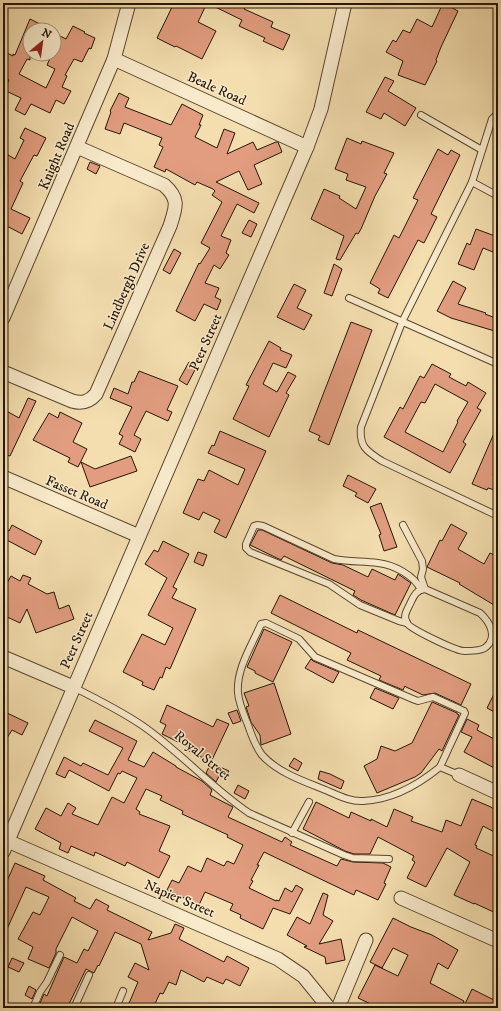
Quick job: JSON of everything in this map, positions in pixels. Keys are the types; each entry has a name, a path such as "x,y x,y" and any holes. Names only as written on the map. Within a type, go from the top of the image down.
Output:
{"street":[{"name":"Knight Road","path":"3,318 114,59 128,3"},
{"name":"Peer Street","path":"4,844 307,147 321,109 345,3"},
{"name":"Beale Road","path":"114,59 307,147"},
{"name":"Lindbergh Drive","path":"3,372 72,401 80,403 92,399 96,394 170,226 176,200 172,192 164,185 77,147"},
{"name":"Fasset Road","path":"3,477 139,536"},
{"name":"Royal Street","path":"3,657 73,687"},
{"path":"458,775 498,793"},
{"name":"Napier Street","path":"4,844 278,959 303,976 329,1008"},
{"path":"401,898 498,941"},
{"path":"338,1008 366,940"}],"lane":[{"path":"498,112 492,119 472,182 403,320 361,427 360,434 363,447 382,461 498,516"},
{"path":"421,115 482,150"},
{"path":"472,182 498,196"},
{"path":"349,298 403,320 498,364"},
{"path":"404,525 422,561 423,569 421,577 423,589"},
{"path":"407,623 398,621 360,605 328,584 250,552 246,548 246,544 254,526 263,526 334,559 378,563 395,569 412,578 423,589 480,614 491,627 495,641 484,649 461,651 414,630 405,619 406,611 416,593 423,589"},
{"path":"266,623 293,636 303,643 315,657 408,697 418,701 433,697 464,711 465,713 440,767 396,794 378,799 362,801 350,800 321,788 286,773 271,763 261,754 243,712 238,692 240,670 261,624 266,623"},
{"name":"Royal Street","path":"73,687 144,727 249,813 292,833 348,856 389,859"},
{"path":"440,767 458,775"},
{"path":"292,833 309,802"},
{"path":"33,1008 60,955"},
{"path":"74,1008 89,975"},
{"path":"116,1008 123,991"}],"building":[{"path":"174,3 207,3 198,22 216,31 202,59 157,38"},
{"path":"207,3 247,3 244,9 273,22 271,27 290,35 283,50 263,41 265,38 239,26 242,20"},
{"path":"443,3 458,11 425,85 398,75 403,61 386,52 393,40 396,42 403,30 410,33 417,19 432,27"},
{"path":"30,19 36,22 29,22"},
{"path":"73,26 95,38 91,49 89,48 82,62 74,59 65,75 67,76 62,87 71,91 64,104 56,100 50,113 31,104 25,115 15,110 21,98 4,90 9,80 3,77 3,51 13,56 13,54 15,55 22,38 22,62 25,62 19,74 46,88 55,69 47,65 48,62 62,62 62,37 66,39"},
{"path":"385,77 394,81 388,91 416,108 405,126 384,113 381,119 366,112"},
{"path":"119,93 129,98 125,107 171,125 182,104 203,115 199,125 201,125 195,137 217,148 224,129 235,133 227,154 253,142 257,150 278,142 282,152 254,165 262,184 248,190 239,171 216,182 259,203 254,213 237,204 221,236 231,240 226,253 229,255 220,269 214,265 205,283 219,288 215,297 221,300 217,310 204,304 195,321 176,311 199,263 200,264 210,248 201,243 222,202 212,195 215,191 213,189 197,182 195,185 166,169 165,172 154,167 163,147 159,145 162,138 124,123 120,134 105,129 111,112 110,111"},
{"path":"25,128 46,138 37,156 34,155 20,181 23,183 11,209 30,218 22,234 3,224 3,152 15,159 24,140 20,138"},
{"path":"347,138 361,144 362,141 394,153 384,173 387,174 375,196 361,229 358,234 356,233 340,260 336,259 344,236 311,219 324,189 340,196 339,198 356,209 366,187 346,180 348,174 335,169"},
{"path":"438,149 448,155 451,150 460,155 431,214 437,217 424,243 418,240 388,298 378,293 380,289 370,283 394,235 399,238 418,200 413,198"},
{"path":"90,162 100,166 96,174 87,169"},
{"path":"249,220 257,224 251,237 242,233"},
{"path":"476,229 495,236 494,240 498,241 498,254 483,248 474,270 458,264 467,243 470,245"},
{"path":"174,249 181,253 170,274 163,270"},
{"path":"334,264 342,269 332,296 324,293"},
{"path":"453,281 466,288 458,304 486,313 485,314 498,319 498,332 451,318 437,311"},
{"path":"294,284 306,290 297,308 312,315 304,330 277,317"},
{"path":"351,322 372,330 329,445 318,440 320,436 309,431"},
{"path":"269,341 281,348 280,350 292,355 286,368 273,363 263,384 277,392 288,372 296,376 286,393 289,395 269,437 233,419 249,386 246,385"},
{"path":"189,362 197,366 187,385 179,380"},
{"path":"432,364 451,374 449,377 466,386 468,382 486,393 477,408 481,410 463,442 466,444 450,473 384,437 400,407 403,409 420,376 424,378","holes":["435,384 468,402 457,421 458,422 443,452 405,432 421,402 425,403"]},
{"path":"139,371 178,386 167,410 172,412 168,421 146,411 134,435 141,439 135,452 119,444 123,436 119,434 132,407 110,398 114,388 128,394 132,382 134,382"},
{"path":"28,398 36,401 10,456 3,454 3,409 19,418"},
{"path":"60,412 82,423 73,442 87,449 78,467 68,462 70,458 33,440 49,413 58,418"},
{"path":"498,424 498,464 493,475 498,477 498,491 488,488 487,490 472,484"},
{"path":"220,431 266,451 226,538 214,532 220,520 203,512 199,520 183,513 198,479 204,481 209,470 238,485 245,469 208,453 212,445 214,446"},
{"path":"131,456 137,471 90,487 81,462 95,469"},
{"path":"348,475 376,489 368,503 355,496 357,493 343,486"},
{"path":"381,503 397,547 384,551 379,535 381,534 370,507"},
{"path":"451,524 467,533 458,549 484,564 490,553 498,557 498,598 494,605 459,584 460,583 427,567 440,540 442,541"},
{"path":"12,525 42,541 35,555 3,538 3,527 9,531"},
{"path":"258,530 262,530 332,563 343,565 368,577 372,569 395,580 398,574 411,583 395,615 361,600 353,595 355,591 284,556 281,560 250,545"},
{"path":"163,541 189,554 173,587 177,589 172,598 196,609 170,669 166,667 162,678 160,677 154,690 142,685 143,682 123,672 142,634 165,645 173,628 148,615 167,578 145,564 154,550 158,552"},
{"path":"198,552 207,555 203,566 194,562"},
{"path":"23,575 31,578 28,584 47,594 54,592 59,609 69,605 74,619 36,633 27,609 20,623 3,615 3,581 7,583 11,576 20,581"},
{"path":"280,595 357,633 358,630 471,684 461,705 435,693 423,695 405,686 403,690 379,680 381,676 347,660 351,653 271,613"},
{"path":"264,629 292,642 273,682 247,667"},
{"path":"311,659 339,672 333,683 305,668"},
{"path":"274,683 291,734 261,745 260,735 251,722 246,707 249,706 244,693"},
{"path":"498,686 498,714 487,708"},
{"path":"375,688 399,698 393,709 370,698"},
{"path":"432,702 459,715 442,751 439,749 421,773 415,777 377,793 364,766 377,759 381,746 395,751 412,743"},
{"path":"167,705 213,727 217,719 229,724 211,762 189,751 190,748 162,734 166,725 160,722"},
{"path":"237,710 241,721 233,724 228,713"},
{"path":"3,711 28,723 22,735 12,730 3,744"},
{"path":"467,719 479,725 477,730 498,741 498,770 464,752 472,737 461,732"},
{"path":"95,720 137,741 128,760 144,767 153,752 202,781 212,790 210,795 233,807 228,817 282,842 285,837 292,842 290,845 337,866 341,859 353,862 383,863 391,867 384,883 386,884 378,900 356,890 354,895 264,852 257,865 259,865 251,880 253,881 249,888 276,901 279,901 285,888 292,892 296,885 303,889 290,914 273,908 263,929 240,918 241,915 230,910 233,904 205,892 199,905 167,890 172,880 179,883 188,866 201,872 207,858 224,866 227,861 234,864 243,845 227,837 228,835 182,814 183,811 160,800 162,796 146,789 136,809 140,812 139,814 170,826 159,851 170,856 159,878 127,862 125,866 95,852 94,856 71,846 68,853 59,849 61,843 35,829 46,808 61,816 68,803 76,808 72,814 98,825 112,797 124,803 137,778 122,771 120,774 118,773 109,791 69,770 65,778 56,774 64,757 81,766 83,763 108,775 123,748 89,731"},
{"path":"294,758 302,763 298,771 289,766"},
{"path":"211,763 229,771 225,779 219,776 216,782 206,773"},
{"path":"320,771 344,781 341,789 318,779"},
{"path":"238,785 249,791 245,799 234,793"},
{"path":"472,799 491,807 498,812 498,834 483,826 475,845 477,846 476,848 498,858 498,914 454,895 470,862 447,848 426,887 407,878 415,862 412,860 414,856 378,837 370,854 354,854 345,851 303,829 316,802 349,818 351,812 371,821 371,819 387,827 394,809 413,817 411,821 442,832 446,820 461,826"},
{"path":"15,863 45,876 43,880 76,898 74,901 90,909 96,899 109,906 107,910 152,932 148,940 171,933 175,924 184,928 179,939 224,962 227,956 249,968 240,986 226,979 223,984 207,977 204,982 181,970 176,985 169,982 163,994 160,993 153,1008 127,1008 138,982 128,977 135,963 149,970 141,944 115,932 99,966 98,965 94,973 86,969 67,1008 38,1008 44,994 47,996 64,957 77,963 84,949 88,951 98,931 72,917 56,949 56,953 49,968 28,959 33,947 18,939 33,912 40,915 49,897 26,887 3,938 3,890"},
{"path":"323,893 328,895 323,915 333,921 319,944 341,939 345,960 326,964 325,957 304,947 307,946 287,935 297,917 310,924"},
{"path":"393,918 432,935 458,950 448,969 438,963 430,983 464,1001 461,1008 382,1008 358,998 375,965 398,976 408,955 393,948 382,968 370,962"},
{"path":"12,958 24,963 19,972 8,967"},
{"path":"29,986 36,990 32,999 25,995"},
{"path":"472,989 498,1002 498,1008 474,1008 465,1004"}]}
